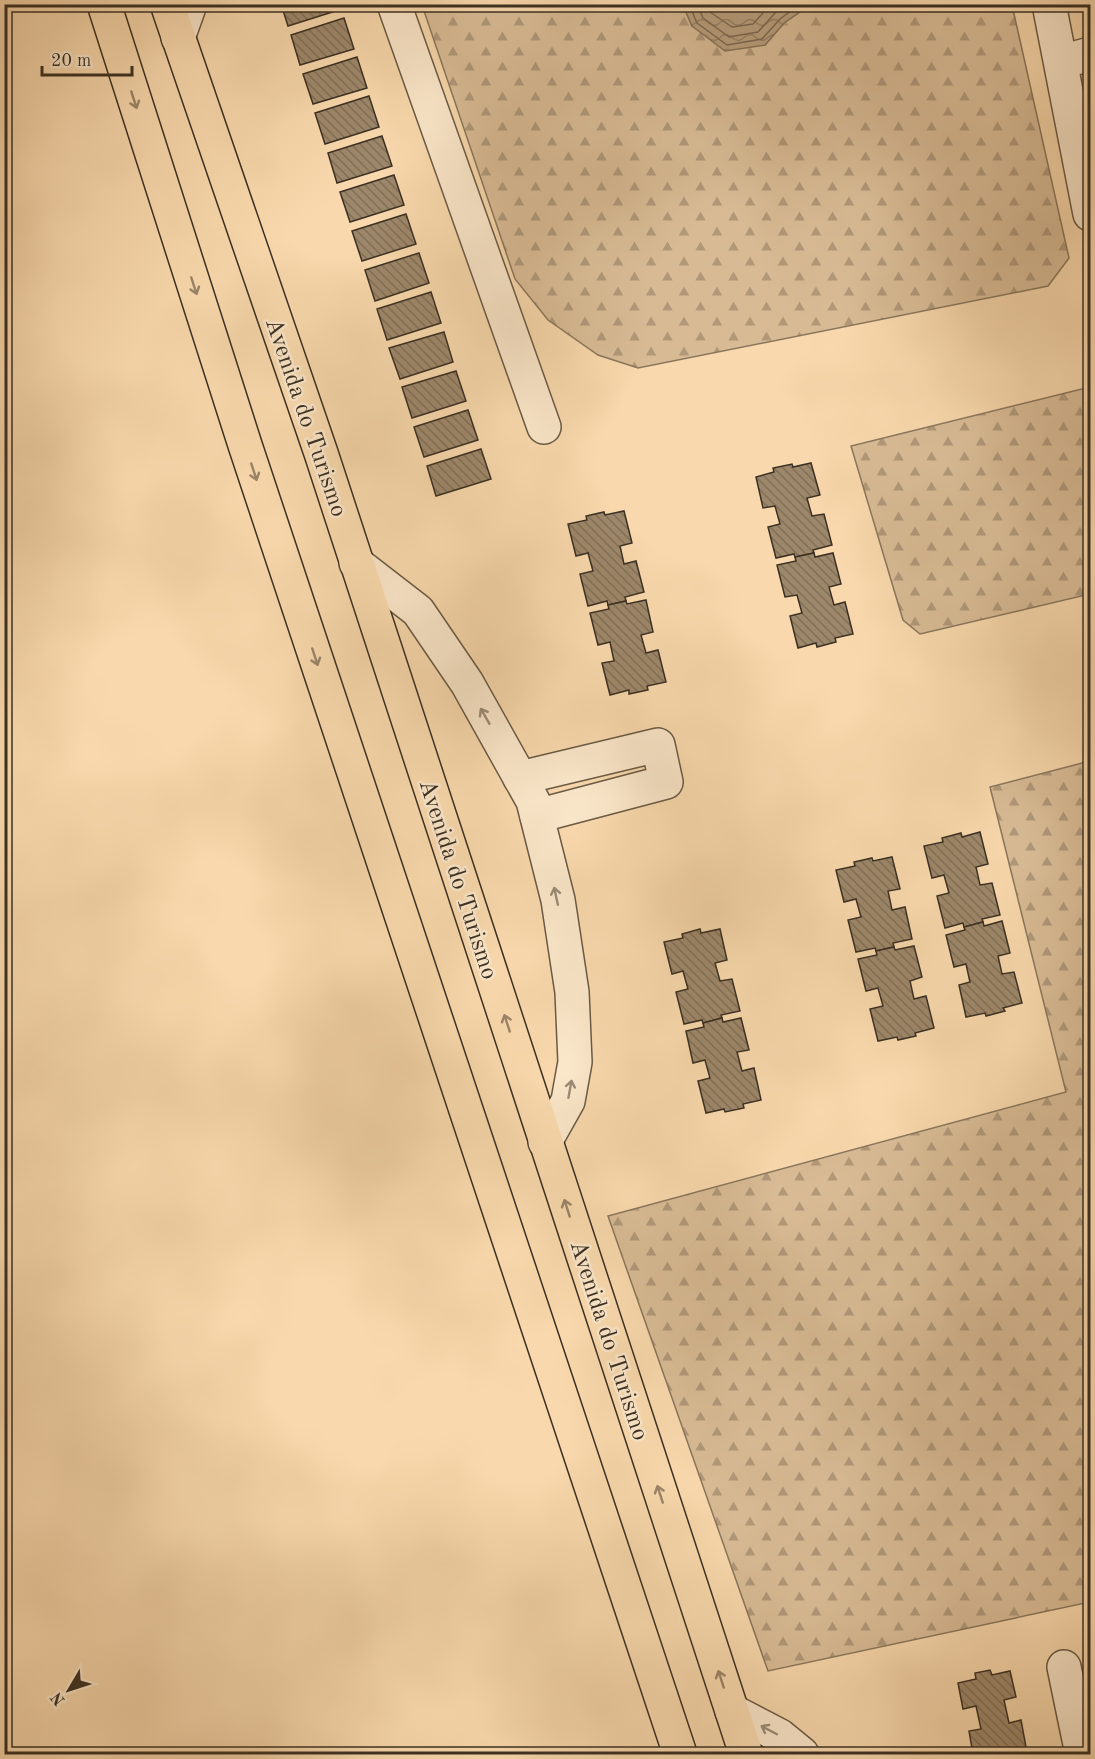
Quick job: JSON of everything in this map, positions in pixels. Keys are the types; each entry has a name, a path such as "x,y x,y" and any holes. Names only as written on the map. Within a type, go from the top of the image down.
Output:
{"highway":[{"path":"104,4 245,445 680,1755"},
{"name":"Avenida do Turismo","path":"167,4 356,563 746,1755"}],"street":[{"path":"178,38 190,4"},
{"path":"394,4 544,427"},
{"path":"1049,4 1076,58 1090,214"},
{"path":"356,563 418,611 467,683 533,801 558,900 572,992 575,1062 568,1101 545,1142"},
{"path":"520,778 658,745 666,782 537,816"},
{"path":"1064,1667 1082,1755"},
{"path":"732,1711 780,1736 802,1755"}],"green space":[{"path":"422,5 683,5 692,26 765,45 784,23 810,5 1012,5 1069,258 1048,286 638,368 598,355 548,320 515,279"},
{"path":"1090,387 1090,594 920,634 903,620 851,446"},
{"path":"1090,761 1090,1602 768,1671 608,1216 1066,1092 990,787"}],"water":[{"path":"683,5 810,5 784,23 765,45 725,51 692,26"}],"building":[{"path":"281,4 340,4 342,9 288,26"},
{"path":"344,18 354,49 300,65 291,35"},
{"path":"357,57 367,88 313,104 303,74"},
{"path":"369,96 379,127 325,144 315,113"},
{"path":"382,136 392,166 337,183 328,153"},
{"path":"394,175 404,205 350,222 340,192"},
{"path":"406,214 416,244 362,261 352,231"},
{"path":"419,253 429,283 375,301 365,270"},
{"path":"431,292 441,323 387,340 377,309"},
{"path":"444,332 453,362 400,379 389,348"},
{"path":"456,371 466,401 412,418 402,387"},
{"path":"468,410 478,440 424,457 414,427"},
{"path":"481,449 491,479 436,496 427,466"},
{"path":"811,463 820,495 807,498 812,516 824,514 832,545 813,550 814,553 776,558 768,527 780,524 775,506 763,508 756,477 774,472 773,468"},
{"path":"624,511 632,543 620,546 624,564 636,561 644,592 625,597 626,601 608,605 607,601 588,606 580,574 593,571 588,553 576,556 568,524 587,520 586,516"},
{"path":"814,553 815,557 833,553 841,584 829,587 834,605 845,602 853,634 835,638 836,642 817,647 816,643 798,648 790,616 802,613 797,595 785,597 777,565 796,561 795,557"},
{"path":"646,600 653,632 641,635 646,653 658,650 666,682 647,686 648,690 629,694 629,690 610,695 602,663 614,661 610,642 598,645 590,613 609,609 608,605"},
{"path":"980,832 988,864 976,867 980,885 992,883 1000,915 982,919 983,922 964,927 963,923 945,928 937,896 949,893 944,875 932,878 924,846 943,842 942,838 961,833 962,837"},
{"path":"892,857 900,889 888,891 892,910 905,907 912,939 893,943 894,947 856,952 848,920 861,917 856,899 844,902 836,870 855,866 854,862"},
{"path":"1002,921 1010,953 998,956 1002,974 1014,972 1022,1003 986,1016 985,1013 966,1017 959,985 970,982 966,964 954,967 946,935 983,922 984,926"},
{"path":"700,929 701,933 720,929 727,960 715,963 720,981 732,979 740,1011 721,1015 722,1018 703,1023 702,1020 684,1024 676,992 688,989 683,971 672,974 664,942 683,938 682,934"},
{"path":"914,946 922,977 910,981 914,999 926,996 934,1028 915,1033 916,1036 878,1041 870,1009 883,1006 878,988 866,991 858,959 877,955 876,951"},
{"path":"722,1018 723,1022 741,1018 749,1050 737,1052 742,1071 754,1068 761,1100 743,1104 744,1108 706,1113 698,1081 710,1078 705,1060 693,1063 686,1031 704,1027 703,1023"},
{"path":"990,1670 992,1675 1010,1671 1016,1697 1004,1700 1009,1723 1021,1720 1026,1747 1008,1751 1009,1754 973,1754 969,1731 981,1729 976,1706 963,1709 958,1683 976,1679 975,1673"}]}
